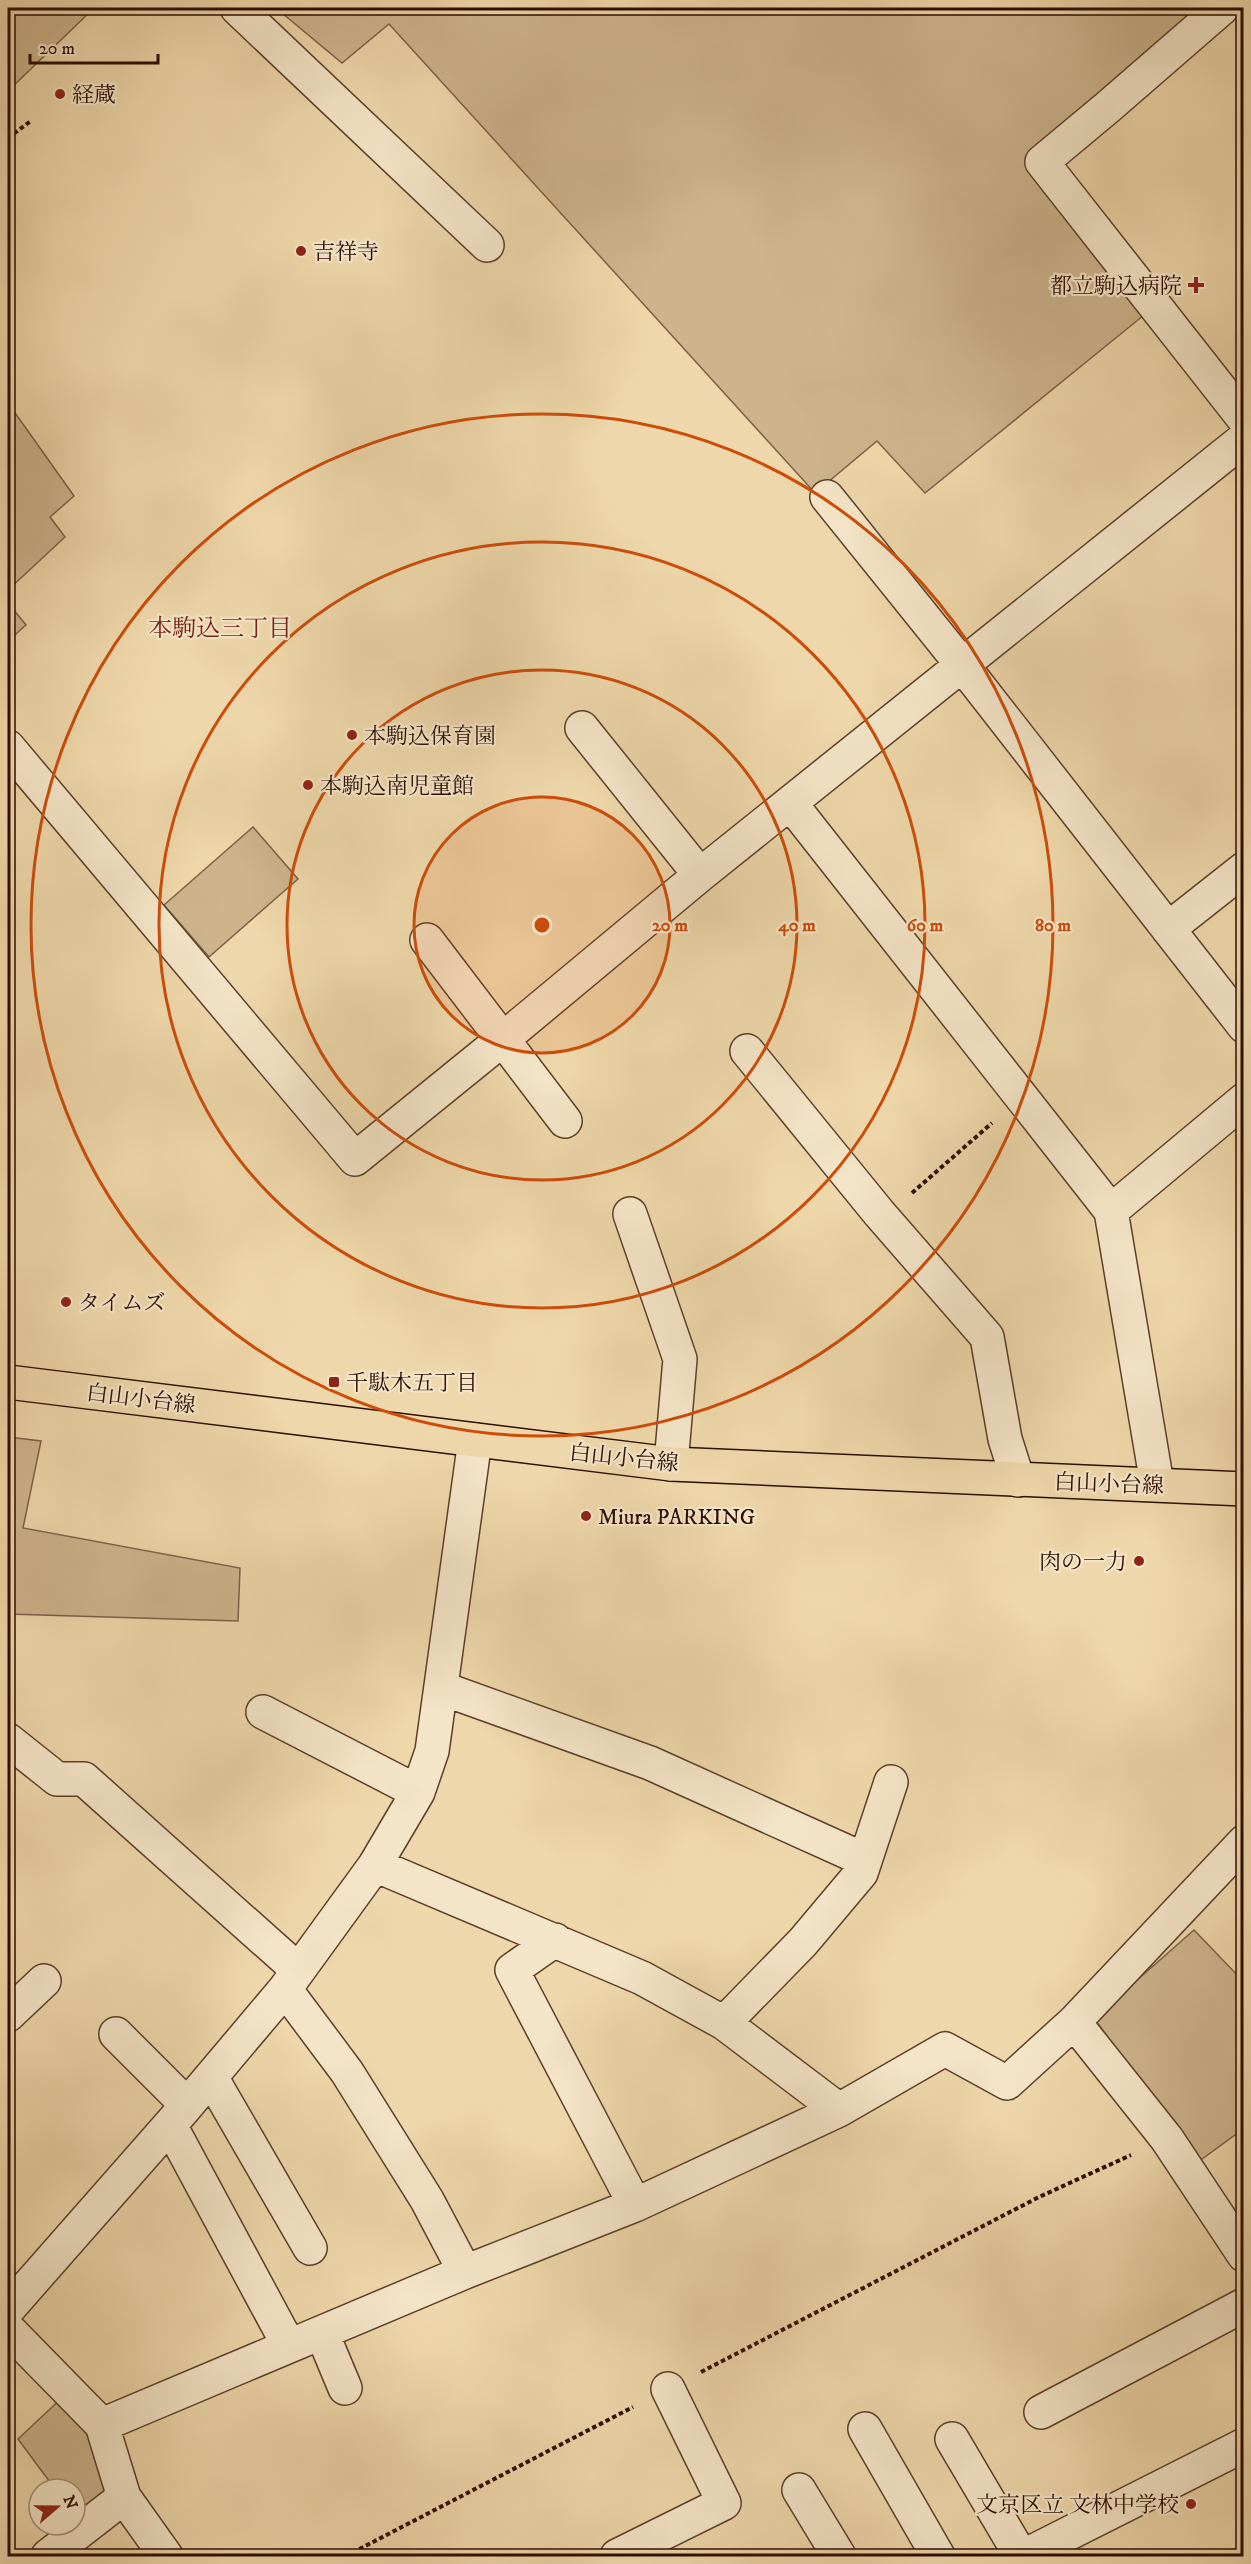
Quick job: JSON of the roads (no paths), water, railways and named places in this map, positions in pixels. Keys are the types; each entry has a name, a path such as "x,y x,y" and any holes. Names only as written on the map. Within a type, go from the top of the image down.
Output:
{"main road":[{"name":"白山小台線","path":"8,1382 671,1464 1244,1488"}],"street":[{"path":"237,8 487,244"},
{"path":"1222,8 1142,79 1042,162 1244,419"},
{"path":"8,747 355,1158 503,1040 700,875 1244,439"},
{"path":"827,497 963,666 1244,1026"},
{"path":"582,728 700,875"},
{"path":"791,804 1111,1211 1157,1484"},
{"path":"1168,929 1244,869"},
{"path":"427,940 565,1121"},
{"path":"747,1051 884,1218 987,1338 1005,1439 1018,1480"},
{"path":"1111,1211 1244,1100"},
{"path":"630,1214 680,1359 671,1464"},
{"path":"8,2309 211,2077 291,1980 375,1865 418,1792 432,1751 475,1440"},
{"path":"441,1688 650,1763 703,1789 865,1860"},
{"path":"263,1712 418,1792"},
{"path":"8,1740 57,1779 84,1779 291,1980 427,2200 465,2272"},
{"path":"724,2023 802,1942 861,1873 891,1782"},
{"path":"102,2425 465,2272 635,2205 839,2110 945,2049 1007,2083 1074,2022 1244,1842"},
{"path":"375,1865 642,1978 724,2023 839,2110"},
{"path":"555,1940 512,1970 635,2205"},
{"path":"8,2015 44,1981"},
{"path":"1074,2022 1167,2139 1244,2255"},
{"path":"116,2034 178,2115 289,2346"},
{"path":"211,2077 309,2248"},
{"path":"1041,2412 1244,2305"},
{"path":"8,2329 102,2425 124,2497 166,2556"},
{"path":"321,2332 345,2388"},
{"path":"617,2556 724,2502 668,2389"},
{"path":"865,2429 938,2556"},
{"path":"952,2439 1022,2556 1244,2445"},
{"path":"800,2490 839,2556"},
{"path":"48,2556 124,2497"}],"place":[{"name":"経蔵","path":"60,94"},
{"name":"吉祥寺","path":"301,251"},
{"name":"都立駒込病院","path":"1196,285"},
{"name":"本駒込保育園","path":"352,735"},
{"name":"本駒込南児童館","path":"308,785"},
{"name":"タイムズ","path":"66,1302"},
{"name":"千駄木五丁目","path":"334,1382"},
{"name":"Miura PARKING","path":"586,1516"},
{"name":"肉の一力","path":"1139,1561"},
{"name":"文京区立 文林中学校","path":"1191,2504"}],"district":[{"name":"本駒込三丁目","path":"220,628"}]}
